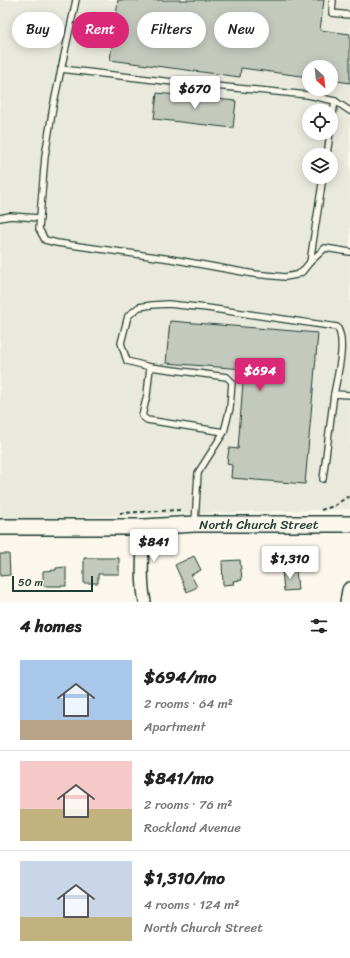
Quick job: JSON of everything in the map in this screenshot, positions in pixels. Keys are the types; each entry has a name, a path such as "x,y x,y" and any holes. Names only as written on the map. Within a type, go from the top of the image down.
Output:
{"main road":[{"name":"North Church Street","path":"0,526 144,527 195,524 350,524"},
{"path":"348,602 350,590"}],"street":[{"path":"144,527 142,571 143,594 145,602"}],"lane":[{"path":"76,0 53,107 47,149 39,229 45,240 285,277 302,272 325,248 350,252"},
{"path":"334,0 332,13 350,16"},
{"path":"62,69 173,82 308,94 335,101 350,111"},
{"path":"310,262 322,184"},
{"path":"0,218 10,216 40,218"},
{"path":"195,524 198,473 224,432 230,408 232,382 227,377 150,368 127,361 121,343 128,316 139,308 168,304 337,327 340,331 341,347 323,479"},
{"path":"150,368 147,395 142,416 147,420 224,432"},
{"path":"334,394 350,395"}],"path":[{"path":"319,510 328,509 347,497 350,498"}],"shaded area":[{"path":"0,0 350,0 350,509 0,519"}],"building":[{"path":"118,0 324,0 320,30 350,34 350,83 338,81 338,60 302,60 302,76 241,68 240,77 110,60 112,48 129,48 129,12 116,12"},
{"path":"157,93 236,101 233,128 154,119"},
{"path":"170,321 318,333 305,484 231,478 232,465 227,464 229,448 238,449 244,369 166,363"},
{"path":"0,554 9,554 10,575 0,576"},
{"path":"194,556 201,570 191,575 197,587 187,592 175,565"},
{"path":"84,558 119,558 119,574 98,574 98,583 84,583"},
{"path":"240,560 242,580 233,581 234,584 223,585 222,561"},
{"path":"66,567 66,586 43,586 43,571 56,570 56,568"},
{"path":"296,569 298,590 284,591 282,570"}]}
